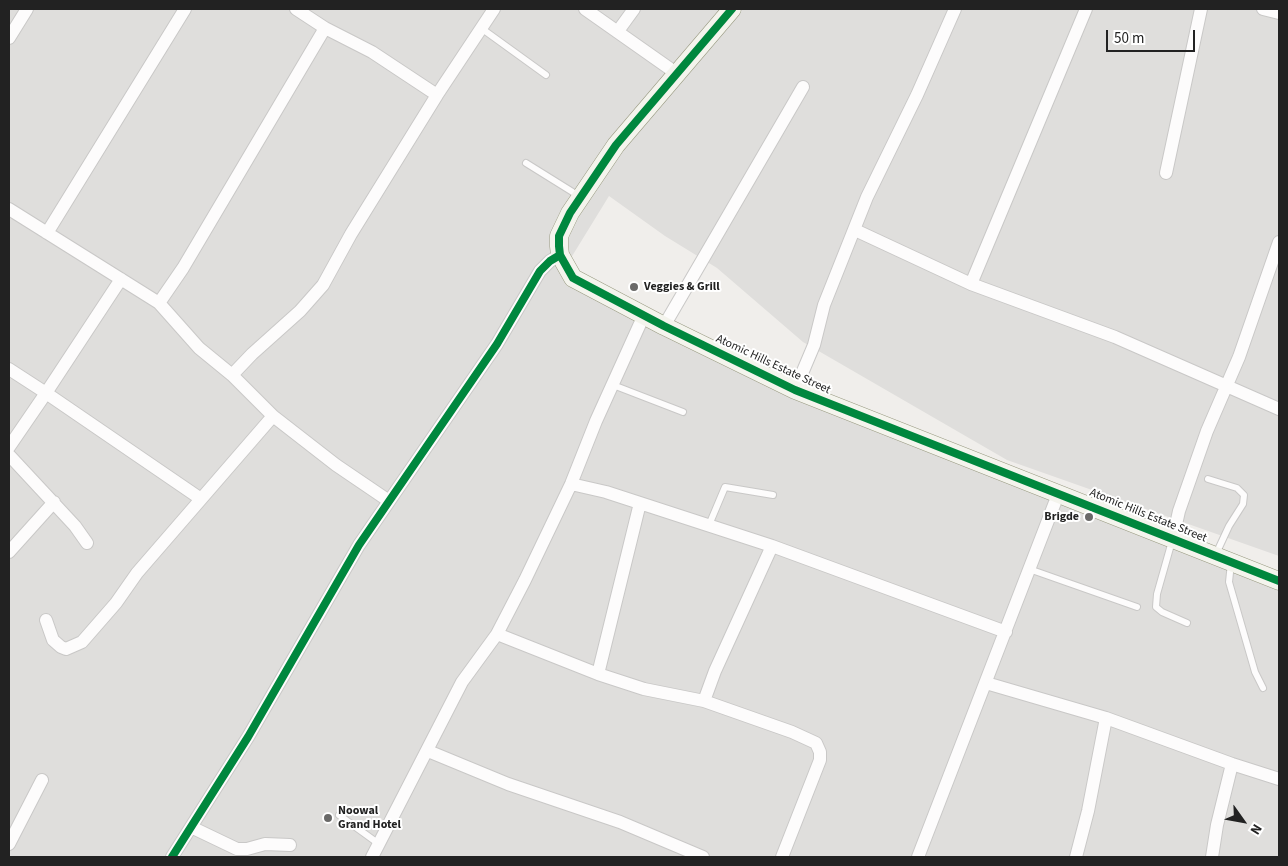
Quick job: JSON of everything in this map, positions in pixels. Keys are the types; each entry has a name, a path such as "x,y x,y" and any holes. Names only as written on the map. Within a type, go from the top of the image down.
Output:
{"street":[{"path":"9,38 27,9"},
{"path":"48,234 185,9"},
{"path":"296,9 325,28 372,52 437,95"},
{"path":"232,375 300,310 323,285 351,234 437,95 494,9"},
{"path":"585,9 676,73"},
{"path":"618,31 634,9"},
{"path":"172,857 248,737 359,546 497,344 540,271 550,261 560,256 559,236 580,197 616,145 732,9"},
{"path":"795,390 814,345 824,305 883,160 917,95 955,9"},
{"path":"971,284 1086,9"},
{"path":"1166,173 1200,9"},
{"path":"1263,9 1279,13"},
{"path":"159,303 188,260 325,28"},
{"path":"664,326 803,87"},
{"path":"9,210 159,303 199,348 232,375 273,416 336,465 389,501"},
{"path":"855,230 971,284 1115,337 1279,409"},
{"path":"1173,538 1179,511 1207,431 1227,387 1279,242"},
{"name":"Atomic Hills Estate Street","path":"560,256 574,278 664,326 795,390 1059,492 1279,581"},
{"path":"9,447 121,279"},
{"path":"372,857 462,682 497,634 572,484 644,315"},
{"path":"9,369 201,499"},
{"path":"46,620 54,640 61,647 66,648 82,642 116,603 137,573 273,416"},
{"path":"9,455 54,502 87,544"},
{"path":"572,484 640,503 772,546 1006,632"},
{"path":"918,857 1059,492"},
{"path":"9,552 54,502"},
{"path":"598,674 640,503"},
{"path":"704,701 715,670 772,546"},
{"path":"497,634 598,674 644,689 704,701 792,732 816,743 820,752 817,770 782,857"},
{"path":"986,683 1106,718 1279,779"},
{"path":"1076,857 1088,811 1106,718"},
{"path":"428,751 508,784 620,822 703,857"},
{"path":"1212,857 1217,825 1232,764"},
{"path":"9,844 42,780"},
{"path":"191,827 238,849 247,849 265,844 290,845"}],"lane":[{"path":"481,28 546,75"},
{"path":"526,163 580,197"},
{"path":"613,386 683,412"},
{"path":"1208,479 1241,489 1244,498 1243,504 1229,526 1223,559 1255,672 1263,688"},
{"path":"709,525 725,487 772,495"},
{"path":"1173,538 1157,594 1156,607 1162,612 1187,623"},
{"path":"1029,569 1138,607"},
{"path":"339,815 378,844"}],"shaded area":[{"path":"9,9 1279,9 1279,556 1007,460 803,342 717,268 665,236 609,196 566,266 675,331 1279,582 1279,857 9,857"}],"cycle path":[{"path":"732,9 616,145 570,213 559,236 559,246 560,255 573,278 664,326 795,390 1279,581"},
{"path":"172,857 248,737 359,545 497,344 540,271 550,261 560,255"}],"place":[{"name":"Veggies & Grill","path":"634,287"},
{"name":"Brigde","path":"1089,517"},
{"name":"Noowal Grand Hotel","path":"328,818"}]}
